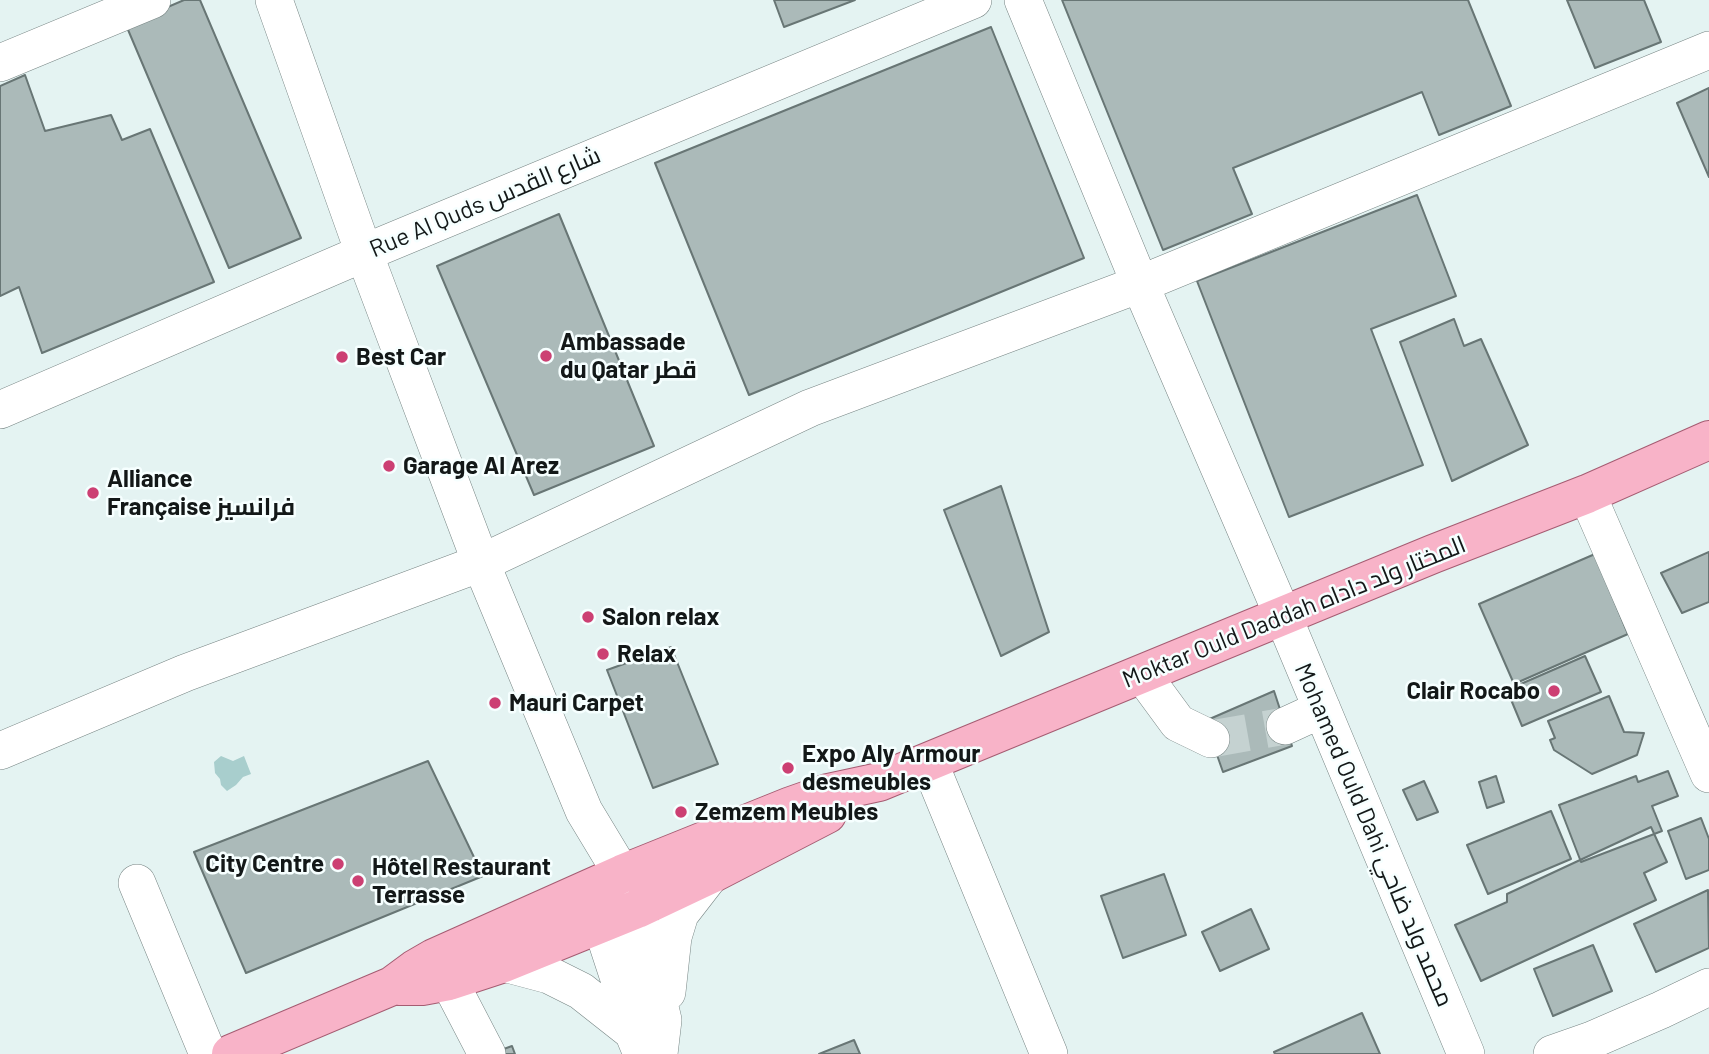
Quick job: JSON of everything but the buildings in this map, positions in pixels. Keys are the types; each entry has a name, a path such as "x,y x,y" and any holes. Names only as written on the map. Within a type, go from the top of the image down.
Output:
{"main road":[{"name":"Moktar Ould Daddah المختار ولد داداه","path":"392,986 434,958 605,896 791,806 828,793 880,782 1433,554 1587,494 1709,440"},
{"name":"Moktar Ould Daddah المختار ولد داداه","path":"605,896 637,909 810,824 880,782"},
{"name":"Moktar Ould Daddah المختار ولد داداه","path":"392,986 422,986 449,981 504,963 605,896"},
{"path":"231,1054 392,986"}],"street":[{"path":"0,63 152,0"},
{"path":"274,0 364,253 481,563 584,811 605,896 624,994 649,1040"},
{"name":"Rue Al Quds شارع القدس","path":"0,410 364,253 972,0"},
{"name":"Mohamed Ould Dahi محمد ولد ضاحي","path":"1023,0 1140,284 1283,616 1466,1054"},
{"path":"0,751 185,673 481,563 810,408 1140,284 1709,50"},
{"path":"1587,494 1709,774"},
{"path":"1142,674 1178,723 1211,739"},
{"path":"1285,726 1322,709"},
{"path":"929,762 1049,1054"},
{"path":"649,1040 680,914 711,874"},
{"path":"136,883 208,1054"},
{"path":"637,909 649,1040"},
{"path":"504,963 549,975 582,992 649,1040"},
{"path":"449,981 487,1054"},
{"path":"1552,1054 1592,1040 1709,987"}],"water":[{"path":"221,756 233,761 244,756 251,774 243,777 227,791 215,773 214,762"}],"tunnel":[{"path":"1211,739 1285,726"}],"place":[{"name":"Ambassade du Qatar قطر","path":"546,356"},
{"name":"Best Car","path":"342,357"},
{"name":"Garage Al Arez","path":"389,466"},
{"name":"Alliance Française فرانسيز","path":"93,493"},
{"name":"Salon relax","path":"588,617"},
{"name":"Relax","path":"603,654"},
{"name":"Clair Rocabo","path":"1554,691"},
{"name":"Mauri Carpet","path":"495,703"},
{"name":"Expo Aly Armour desmeubles","path":"788,768"},
{"name":"Zemzem Meubles","path":"681,812"},
{"name":"City Centre","path":"338,864"},
{"name":"Hôtel Restaurant Terrasse","path":"358,881"}]}
